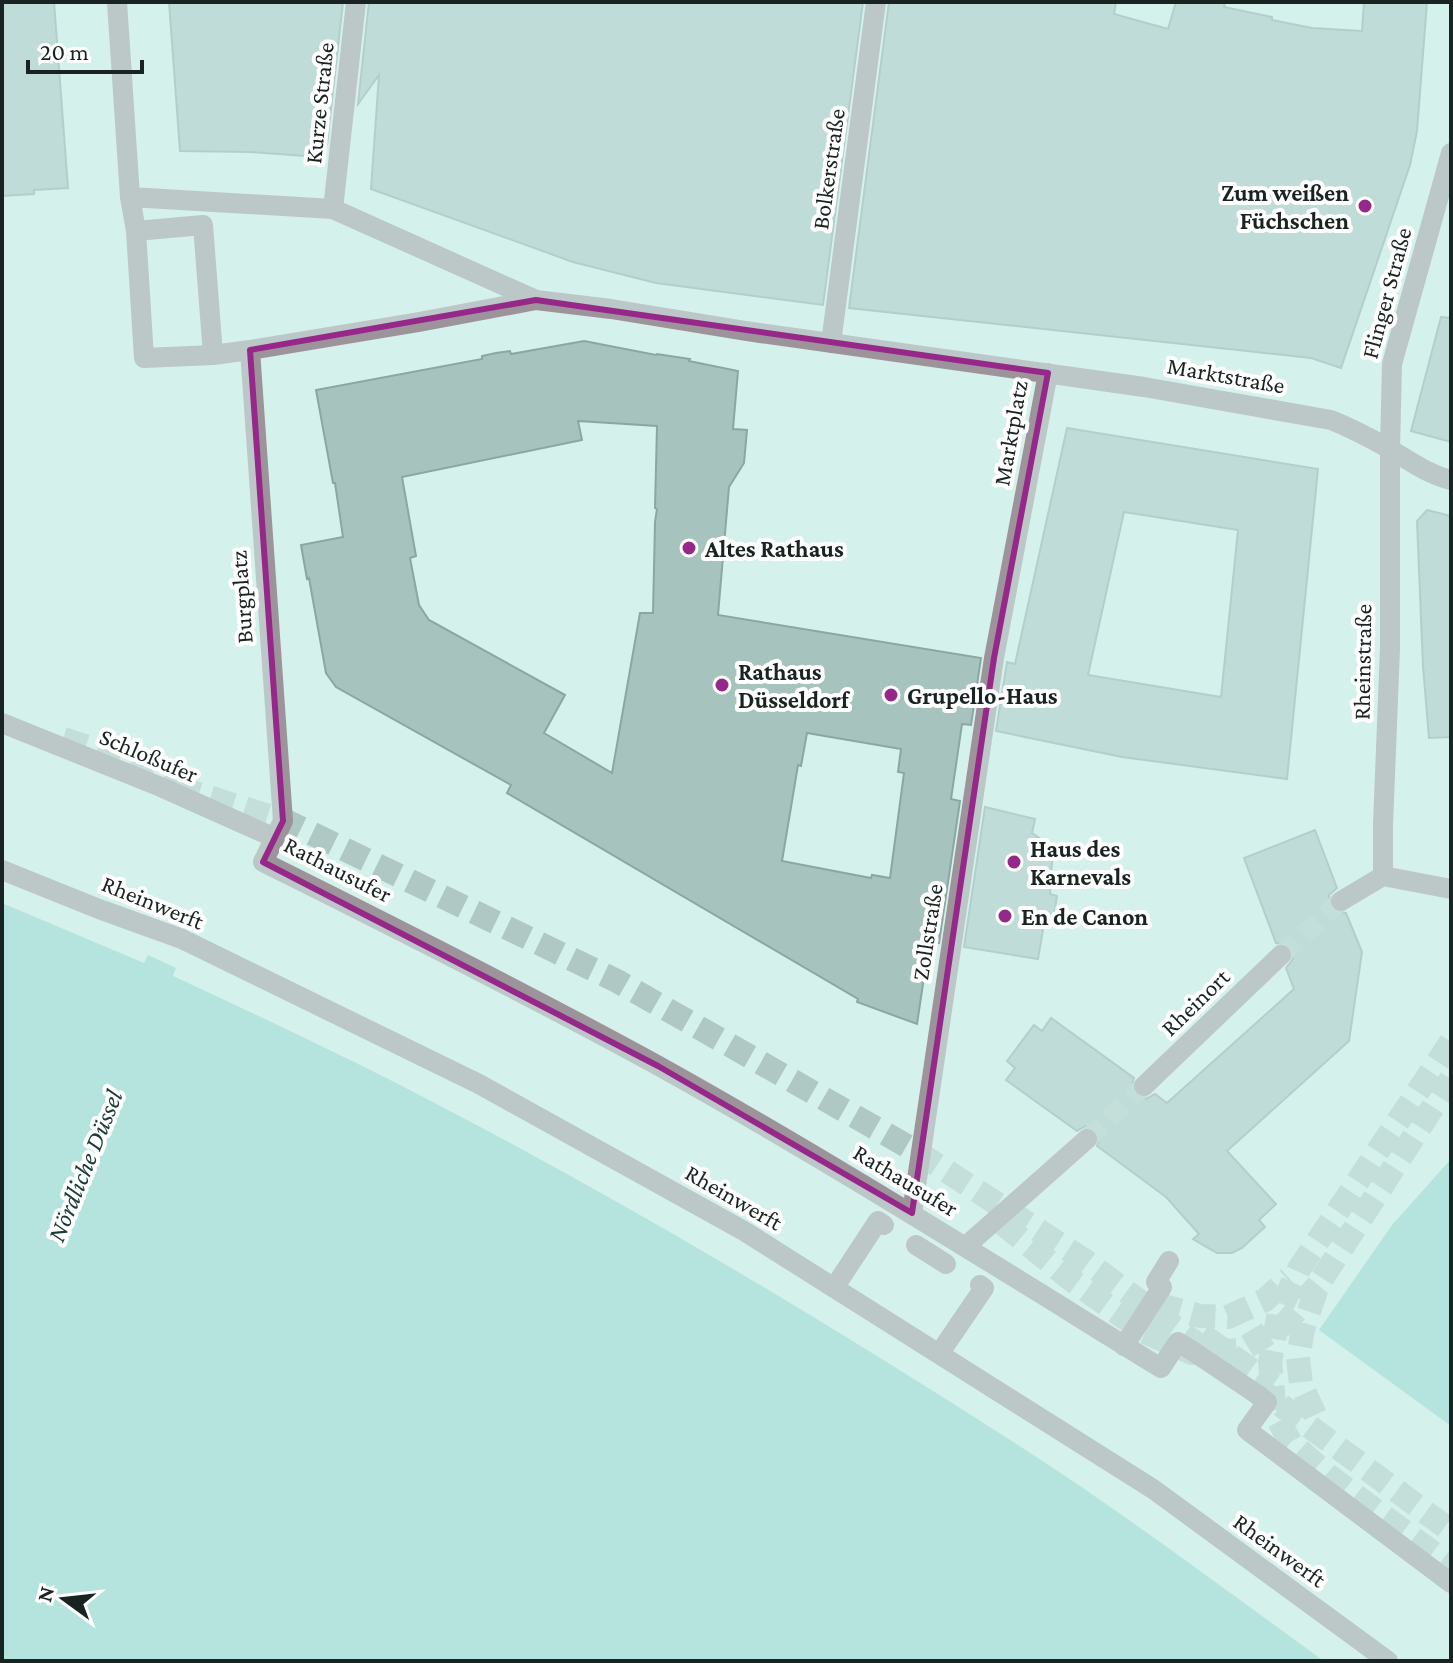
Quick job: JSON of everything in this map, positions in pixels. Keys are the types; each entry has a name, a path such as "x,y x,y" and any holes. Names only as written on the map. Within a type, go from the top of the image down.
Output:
{"street":[{"path":"117,2 144,358 250,350 536,300"},
{"name":"Kurze Straße","path":"333,209 356,2"},
{"name":"Bolkerstraße","path":"831,343 876,2"},
{"name":"Flinger Straße","path":"1390,449 1392,364 1451,153"},
{"path":"130,197 333,209 536,300"},
{"path":"136,231 203,225 213,355"},
{"name":"Marktplatz","path":"536,300 1048,373 994,658"},
{"name":"Burgplatz","path":"250,350 283,821 275,838"},
{"name":"Marktstraße","path":"1048,373 1331,420 1390,449 1433,476 1451,480"},
{"name":"Rheinstraße","path":"1383,876 1390,648 1390,449"},
{"name":"Zollstraße","path":"912,1213 994,658"},
{"name":"Schloßufer","path":"2,723 161,787 275,838"},
{"name":"Rathausufer","path":"275,838 263,862 447,953 658,1066 912,1213 1161,1368 1178,1342 1191,1350 1267,1402 1247,1430 1451,1583"},
{"name":"Rheinwerft","path":"2,870 182,939 479,1084 744,1231 1153,1489 1388,1661"},
{"path":"1341,901 1383,876 1451,889"},
{"name":"Rheinort","path":"1144,1086 1281,955"},
{"path":"966,1246 1087,1139"},
{"path":"834,1288 878,1221 884,1225"},
{"path":"931,1255 946,1234"},
{"path":"1124,1346 1162,1287 1156,1282 1169,1261"},
{"path":"939,1354 984,1288 980,1285"}],"highlighted area":[{"path":"536,300 1048,373 994,658 912,1213 658,1066 263,862 283,821 250,350"}],"water":[{"name":"Nördliche Düssel","path":"2,903 144,963 148,955 176,968 173,976 404,1087 640,1215 794,1305 1060,1472 1324,1661 2,1661"},
{"path":"1451,1159 1451,1426 1319,1330 1392,1225"}],"building":[{"path":"2,2 54,2 68,188 2,196"},
{"path":"169,2 343,2 327,145 318,157 180,151"},
{"path":"369,2 863,2 823,305 656,283 573,262 371,189 379,75 358,104"},
{"path":"889,2 1116,2 1114,14 1168,29 1176,2 1225,2 1224,7 1272,17 1272,20 1312,28 1362,31 1364,2 1427,2 1417,131 1410,165 1341,368 1311,358 849,308"},
{"path":"1441,317 1451,318 1451,442 1411,431"},
{"path":"584,341 690,359 738,371 733,429 747,430 744,463 729,487 718,615 981,658 971,725 962,724 951,799 960,801 939,943 926,941 929,944 917,1024 857,1002 858,999 507,793 511,785 336,687 326,673 301,545 343,537 316,390 482,359 482,356 496,353 510,351 511,354","holes":["578,421 657,426 653,613 640,613 612,773 544,733 565,695 429,620 419,605 410,558 416,556 402,477 582,440","807,733 901,749 898,772 904,773 890,878 872,875 871,878 782,861 798,765 801,766"]},
{"path":"1067,428 1318,469 1287,779 1122,757 996,731 1007,662 1015,664","holes":["1124,512 1238,530 1221,697 1088,675"]},
{"path":"1427,510 1451,516 1451,737 1429,738 1417,521"},
{"path":"985,807 1035,819 1032,833 1053,847 1050,894 1057,896 1052,926 1044,924 1038,959 964,947"},
{"path":"1315,830 1337,888 1329,895 1330,907 1335,913 1346,913 1362,952 1349,1041 1227,1151 1276,1204 1259,1220 1265,1227 1242,1248 1232,1253 1217,1253 1193,1239 1199,1234 1166,1197 1097,1146 1100,1137 1096,1130 1085,1126 1077,1131 1006,1080 1015,1068 1007,1061 1034,1025 1042,1031 1051,1018 1134,1078 1131,1088 1135,1095 1146,1099 1155,1094 1167,1103 1294,989 1286,968 1293,959 1293,951 1285,943 1276,943 1244,858"}],"tunnel":[{"path":"63,739 195,782"},
{"path":"176,787 288,822 617,981 914,1150 1084,1260 1209,1353"},
{"path":"1281,955 1341,901"},
{"path":"1451,1042 1299,1269 1279,1312 1270,1362 1275,1413 1290,1442 1329,1476 1451,1566"},
{"path":"1315,1415 1301,1384 1298,1358 1303,1329 1318,1285 1451,1079"},
{"path":"1087,1139 1144,1086"},
{"path":"1002,1223 1069,1278 1143,1331 1192,1353 1241,1350 1286,1323 1318,1285"},
{"path":"1157,1304 1200,1316 1228,1317 1265,1300 1289,1278"},
{"path":"1202,1335 1273,1385"},
{"path":"1252,1384 1451,1531"}],"place":[{"name":"Zum weißen Füchschen","path":"1365,206"},
{"name":"Altes Rathaus","path":"689,548"},
{"name":"Rathaus Düsseldorf","path":"722,685"},
{"name":"Grupello-Haus","path":"891,695"},
{"name":"Haus des Karnevals","path":"1014,862"},
{"name":"En de Canon","path":"1005,916"}]}
